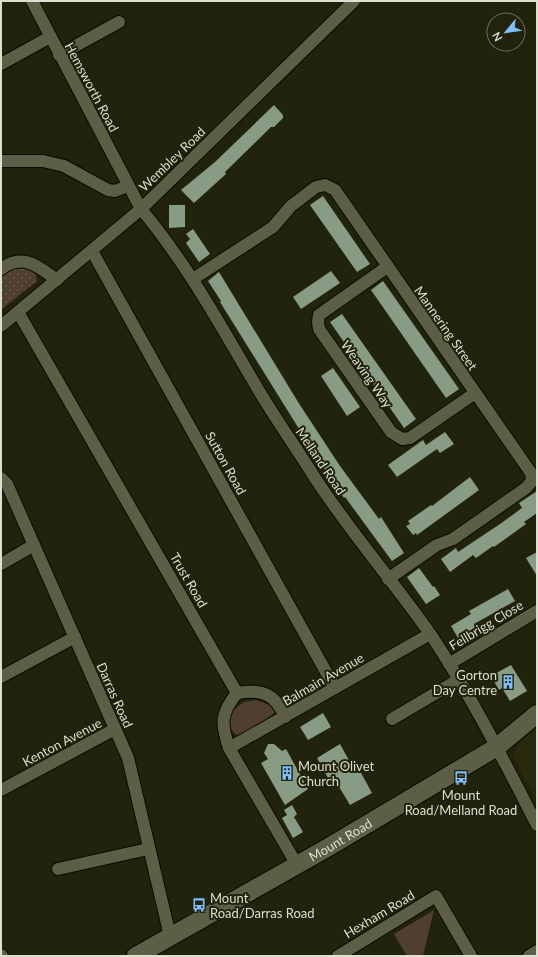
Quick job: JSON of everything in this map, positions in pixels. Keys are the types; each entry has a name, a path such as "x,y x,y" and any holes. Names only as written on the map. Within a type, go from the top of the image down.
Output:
{"main road":[{"name":"Mount Road","path":"136,956 297,865 497,747 537,714"}],"street":[{"name":"Hemsworth Road","path":"32,1 128,186"},
{"name":"Wembley Road","path":"2,324 141,209 354,1"},
{"path":"59,55 119,22"},
{"path":"1,64 50,37"},
{"path":"1,161 43,161 64,166 108,190 116,191 128,186"},
{"name":"Mannering Street","path":"194,279 273,227 302,196 316,187 326,185 335,190 531,473 532,481 526,488 453,540 437,545 388,579"},
{"name":"Melland Road","path":"128,186 141,209 166,239 194,279 260,393 320,486 430,634 497,747 537,825"},
{"name":"Sutton Road","path":"92,251 335,688"},
{"path":"1,269 13,261 34,263 57,280"},
{"name":"Weaving Way","path":"387,267 319,315 319,329 391,432 402,439 410,438 475,393"},
{"name":"Trust Road","path":"18,312 237,693"},
{"name":"Darras Road","path":"1,478 7,484 128,758 148,849 170,936"},
{"path":"1,564 34,545"},
{"name":"Fellbrigg Close","path":"449,664 537,611"},
{"name":"Balmain Avenue","path":"229,748 430,634"},
{"path":"1,677 75,637"},
{"path":"392,719 458,680"},
{"path":"285,717 277,701 264,693 255,691 237,693 223,714 223,730 229,748 297,865"},
{"name":"Kenton Avenue","path":"1,790 115,729"},
{"path":"58,869 148,849"},
{"name":"Hexham Road","path":"338,956 436,896 470,956"},
{"path":"529,956 537,951"}],"shaded area":[{"path":"24,268 36,275 37,281 2,309 1,274 11,269"},
{"path":"256,700 270,705 275,712 267,720 257,726 236,735 230,726 233,710 244,702"},
{"path":"537,726 537,802 515,760 514,754 519,742"},
{"path":"434,910 423,956 407,956 394,934"}],"building":[{"path":"274,105 283,115 283,118 274,127 271,127 225,172 226,174 194,203 181,190 215,162"},
{"path":"323,196 370,264 357,272 310,205"},
{"path":"169,205 185,205 185,227 169,228"},
{"path":"193,229 210,254 199,262 186,243 190,239 186,234"},
{"path":"331,271 340,283 301,309 293,297"},
{"path":"219,272 298,402 340,466 379,519 381,517 404,553 392,561 345,497 344,498 319,461 220,302 221,301 208,281"},
{"path":"383,281 459,389 446,398 371,290"},
{"path":"342,314 416,419 404,428 330,322"},
{"path":"333,368 360,407 347,416 321,376"},
{"path":"445,432 454,444 440,453 437,449 397,477 388,465 423,440 426,445"},
{"path":"470,477 479,490 417,535 416,533 413,535 406,526 410,524 408,521 431,505 432,506"},
{"path":"537,491 537,513 524,522 526,524 494,547 493,546 476,558 473,555 450,572 441,559 456,548 458,552 500,524 522,508 519,503"},
{"path":"537,552 537,576 526,558"},
{"path":"419,568 440,595 426,604 407,577"},
{"path":"508,589 515,601 474,624 476,627 458,638 451,626 471,614 469,611"},
{"name":"Gorton Day Centre","path":"511,665 527,691 510,701 502,688 499,690 491,676"},
{"path":"323,713 331,727 308,740 300,727"},
{"name":"Mount Olivet Church","path":"268,744 274,744 282,751 286,749 308,789 285,805 261,763 268,759 264,753"},
{"path":"340,744 356,773 360,771 372,793 350,805 338,785 333,787 317,758"},
{"path":"292,805 297,814 294,817 303,832 293,838 282,818 287,815 284,810"}],"place":[{"name":"Gorton Day Centre","path":"508,682"},
{"name":"Mount Olivet Church","path":"287,773"},
{"name":"Mount Road/Melland Road","path":"461,778"},
{"name":"Mount Road/Darras Road","path":"199,905"}]}
